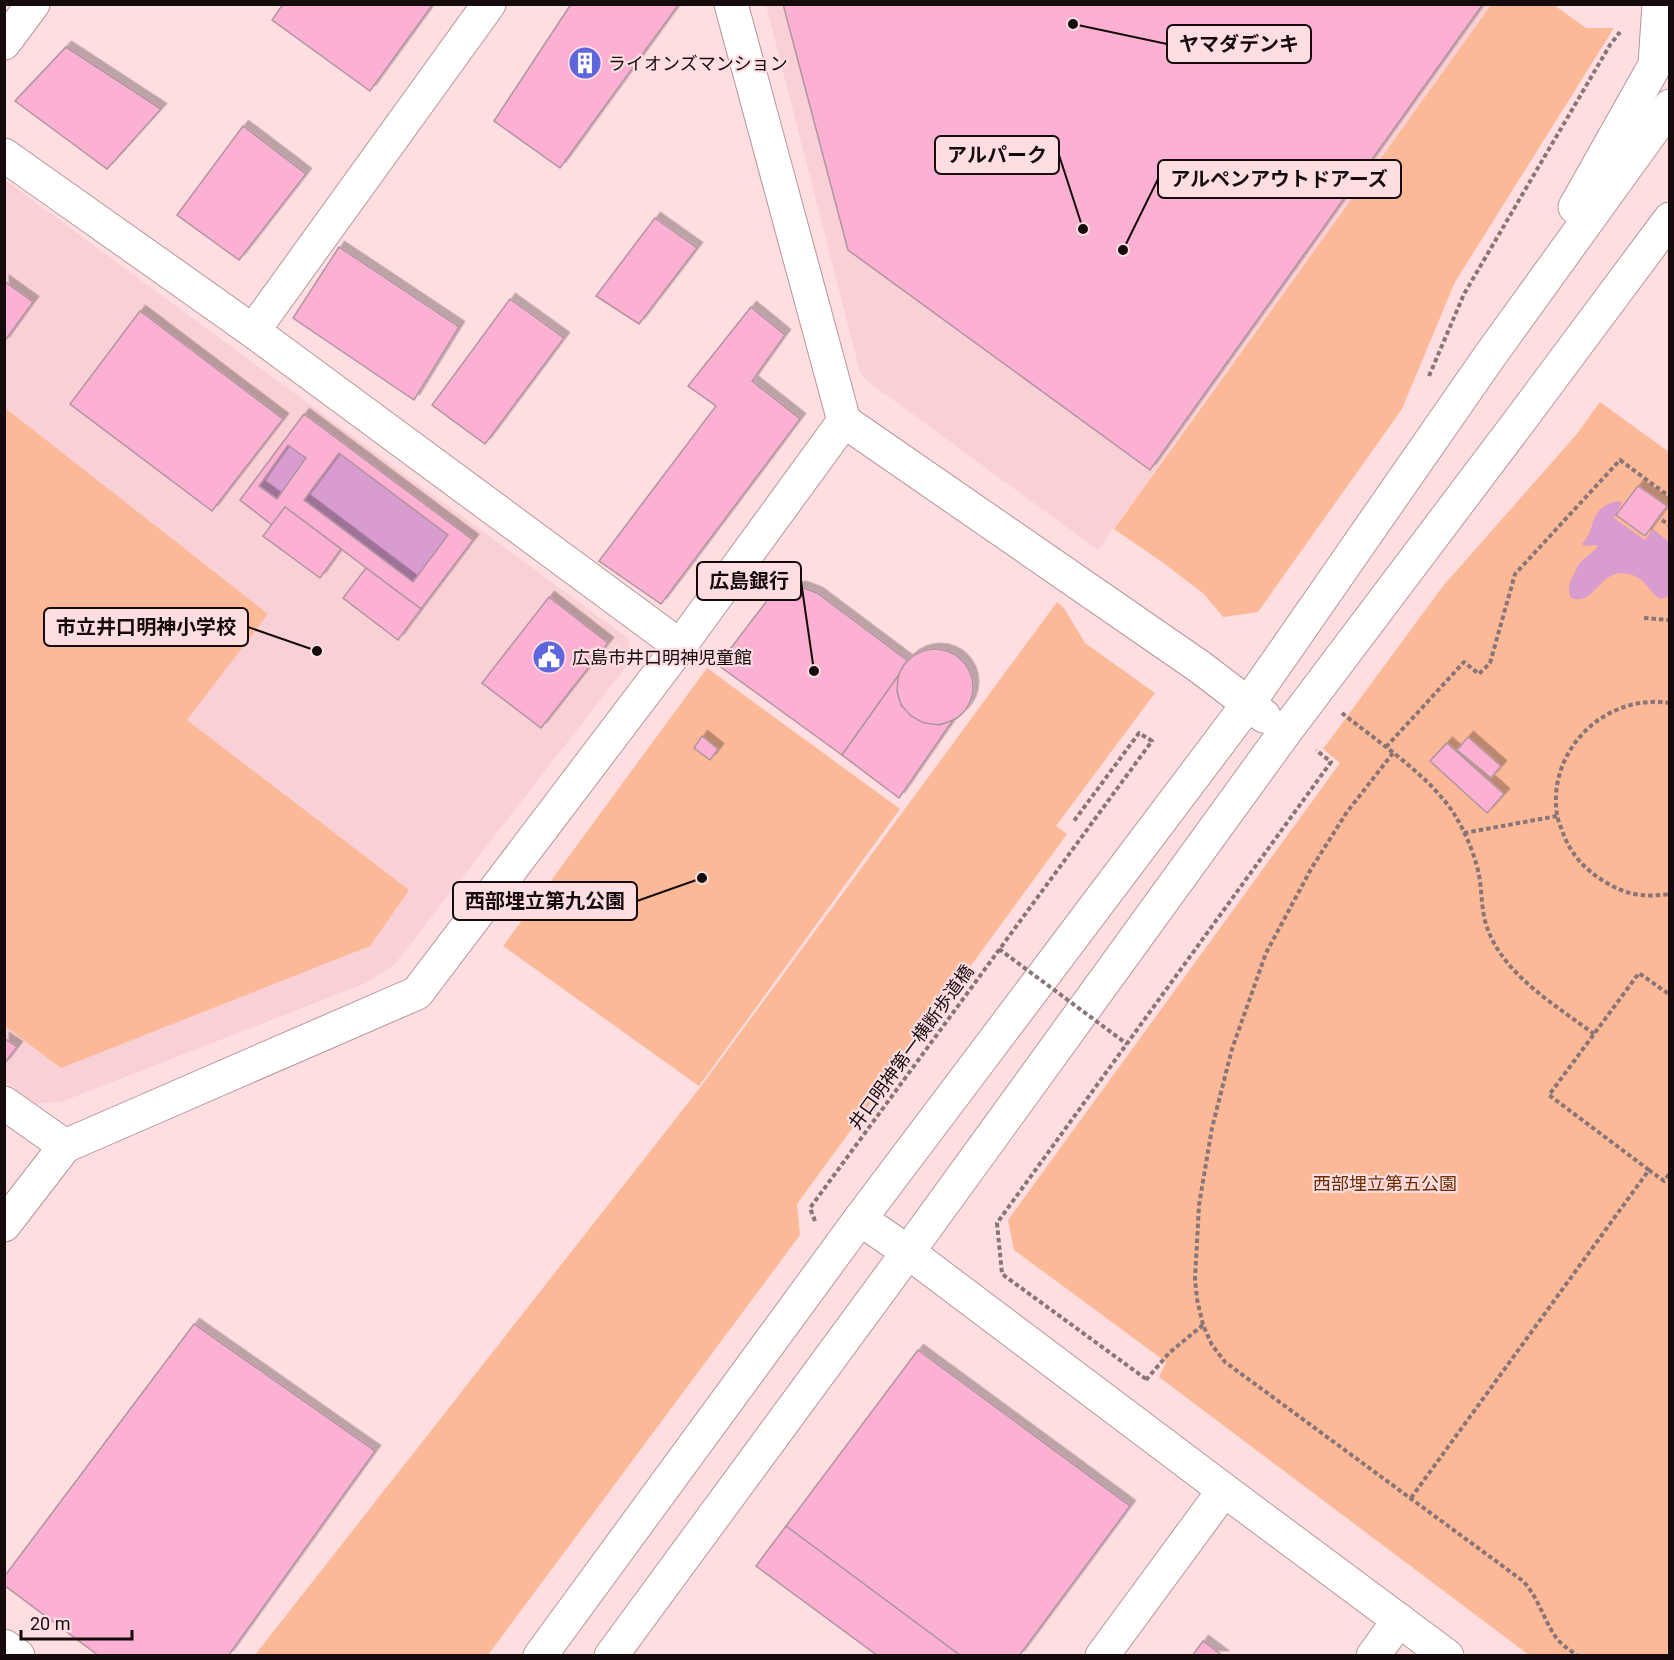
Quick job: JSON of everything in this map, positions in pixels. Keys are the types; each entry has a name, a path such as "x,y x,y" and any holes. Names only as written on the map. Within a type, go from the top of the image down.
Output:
{"street":[{"path":"4,43 33,4"},
{"path":"253,331 489,4"},
{"path":"731,4 843,421 1200,667 1298,739"},
{"path":"1489,357 1655,65 1659,4"},
{"path":"540,1656 860,1220 1248,704 1489,357 1670,106"},
{"path":"4,155 253,331 680,646"},
{"path":"611,1656 908,1252 1298,739 1521,419 1670,219"},
{"path":"1521,419 1582,369 1670,254"},
{"path":"4,1225 65,1146 417,993 680,646 843,421"},
{"path":"4,1102 65,1146"},
{"path":"860,1220 908,1252 1447,1656"},
{"path":"1102,1656 1224,1490"},
{"path":"1373,1656 1400,1620"},
{"path":"4,1646 18,1656"}],"path":[{"path":"1429,376 1464,294 1610,45 1622,29"},
{"path":"1386,747 1464,662 1479,674 1490,663 1515,574 1620,460 1670,497"},
{"path":"1662,520 1670,526"},
{"path":"1644,618 1670,620"},
{"path":"1670,703 1637,703 1608,713 1584,732 1566,756 1557,785 1557,816 1568,844 1586,869 1611,887 1641,895 1670,894"},
{"path":"1339,711 1386,747 1444,801 1456,817 1474,857 1480,879 1488,932 1501,953 1517,974 1530,986 1594,1034"},
{"name":"井口明神第一横断歩道橋","path":"815,1222 810,1208 1152,741 1138,733 1074,821"},
{"path":"1146,1379 1002,1274 997,1223 1331,762 1298,739"},
{"path":"1393,753 1347,812 1311,869 1266,953 1232,1049 1212,1128 1199,1205 1195,1279 1197,1299 1203,1325 1212,1345 1225,1362 1523,1581 1532,1590 1555,1636 1578,1656"},
{"path":"1464,833 1557,816"},
{"path":"999,950 1126,1044"},
{"path":"1670,995 1639,973 1549,1095 1664,1181 1670,1173"},
{"path":"1411,1498 1649,1170"},
{"path":"1145,1386 1146,1379 1169,1353 1203,1325"}],"shaded area":[{"path":"766,5 1491,5 1098,550 866,380 860,372"},
{"path":"5,180 629,639 629,663 394,965 366,983 61,1102 36,1104 5,1082"},
{"path":"288,445 306,458 277,499 259,486"},
{"path":"339,453 448,535 413,582 304,500"},
{"path":"1619,501 1622,503 1614,518 1645,540 1653,529 1669,542 1669,596 1661,599 1637,577 1621,573 1612,575 1587,597 1571,598 1569,586 1571,580 1579,565 1597,548 1597,545 1583,546 1582,543 1587,538 1601,508"}],"green space":[{"path":"1491,5 1554,5 1586,28 1614,28 1455,282 1402,409 1258,612 1223,617 1204,594 1114,529"},
{"name":"西部埋立第五公園","path":"1600,402 1669,452 1669,1655 1529,1655 1159,1377 1166,1362 1014,1250 1008,1220 1340,763 1323,749 1443,586 1576,435"},
{"path":"4,407 268,614 187,720 409,890 370,946 61,1068 5,1026"},
{"path":"1057,602 1064,608 1085,643 1155,693 1056,826 1067,834 797,1204 800,1235 488,1655 255,1655 699,1089"},
{"path":"707,668 900,809 699,1086 503,946"}],"building":[{"path":"283,4 433,4 370,91 272,20"},
{"name":"ライオンズマンション","path":"571,4 679,4 560,168 494,121"},
{"path":"783,4 1483,4 1150,470 848,250"},
{"path":"66,47 161,109 107,169 15,101"},
{"path":"243,126 306,174 239,260 177,215"},
{"path":"655,218 697,248 639,324 596,296"},
{"path":"339,247 459,327 414,400 293,318"},
{"path":"4,281 33,302 4,342"},
{"path":"510,299 564,338 485,444 432,405"},
{"path":"751,307 785,335 752,381 800,419 661,604 599,561 716,406 688,386"},
{"path":"140,311 283,419 212,511 70,404"},
{"path":"304,414 473,540 421,609 285,507 272,525 240,500","holes":["288,445 306,458 277,499 259,486","339,453 448,535 413,582 304,500"]},
{"path":"1638,486 1667,506 1645,536 1616,515"},
{"path":"285,507 341,549 320,578 263,536"},
{"path":"366,568 421,609 398,640 343,598"},
{"path":"801,587 817,593 908,661 842,755 718,665 769,598 784,588"},
{"path":"549,597 608,643 541,728 482,683"},
{"path":"935,649 949,652 962,660 970,673 973,687 970,701 962,714 949,722 935,725 921,722 908,714 900,701 897,687 900,673 908,660 921,652"},
{"path":"898,676 897,692 901,705 911,716 924,723 940,725 953,720 899,798 842,755"},
{"path":"702,736 718,749 710,760 694,748"},
{"path":"1468,737 1501,766 1491,778 1457,750"},
{"path":"1447,743 1504,794 1487,813 1430,761"},
{"path":"4,1038 17,1047 4,1064"},
{"path":"194,1324 375,1451 228,1656 99,1656 4,1585 4,1577"},
{"path":"918,1350 1130,1506 1019,1656 961,1656 786,1526"},
{"path":"786,1526 961,1656 878,1656 756,1566"},
{"path":"1203,1641 1223,1656 1192,1656"}],"place":[{"name":"ヤマダデンキ","path":"1073,24"},
{"name":"ライオンズマンション","path":"585,63"},
{"name":"アルパーク","path":"1083,229"},
{"name":"アルペンアウトドアーズ","path":"1123,250"},
{"name":"市立井口明神小学校","path":"317,651"},
{"name":"広島市井口明神児童館","path":"549,657"},
{"name":"広島銀行","path":"814,671"},
{"name":"西部埋立第九公園","path":"702,878"}]}
